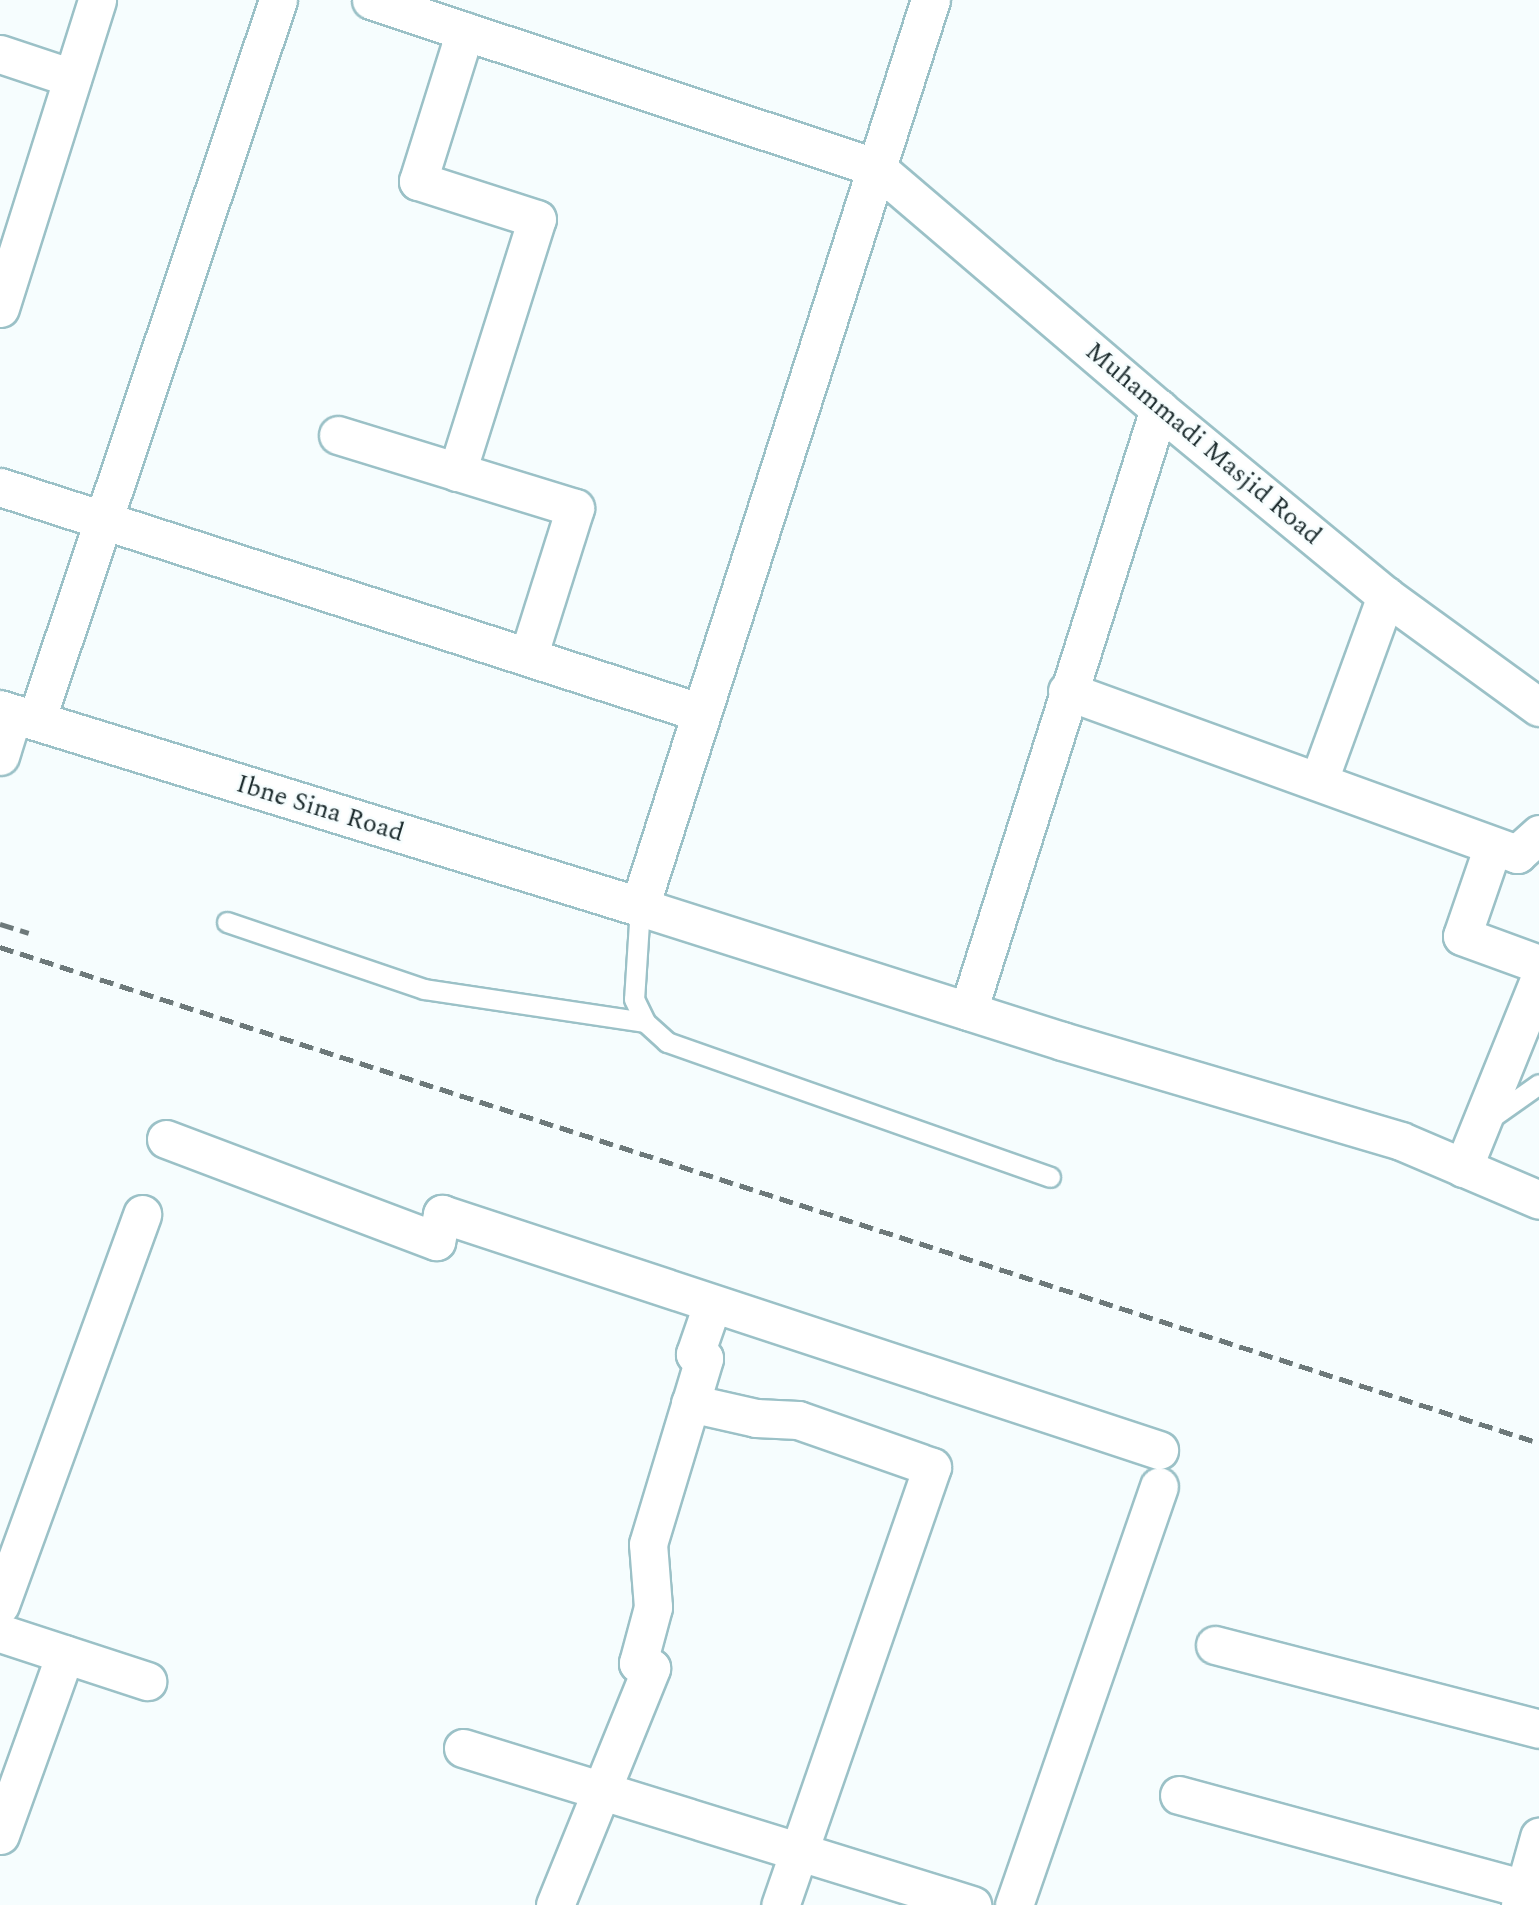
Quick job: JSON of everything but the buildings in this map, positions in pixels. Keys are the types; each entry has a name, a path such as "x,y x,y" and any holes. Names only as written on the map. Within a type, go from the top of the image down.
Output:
{"street":[{"path":"0,308 97,0"},
{"path":"0,756 104,519 278,0"},
{"path":"371,0 877,168"},
{"path":"931,0 640,907 968,1011 1401,1141 1539,1200"},
{"path":"457,472 537,219 418,181 465,32"},
{"path":"0,54 72,78"},
{"name":"Muhammadi Masjid Road","path":"877,168 1159,409 1386,596 1539,706"},
{"path":"968,1011 1067,691 1159,409"},
{"path":"338,435 575,508 528,657"},
{"path":"0,486 702,713"},
{"path":"1319,780 1386,596"},
{"path":"1067,691 1319,780 1517,854 1539,834"},
{"name":"Ibne Sina Road","path":"16,715 640,907"},
{"path":"1493,846 1462,936 1539,964"},
{"path":"1463,1168 1539,980"},
{"path":"166,1139 436,1241 443,1214 712,1305 1159,1468 1014,1905"},
{"path":"0,1605 142,1214"},
{"path":"555,1905 650,1668 638,1663 653,1607 648,1544 704,1358 695,1353 712,1305"},
{"path":"690,1403 756,1418 798,1420 932,1467 780,1905"},
{"path":"0,1633 147,1681"},
{"path":"1216,1645 1539,1730"},
{"path":"0,1835 65,1654"},
{"path":"463,1748 972,1905"},
{"path":"1179,1795 1522,1897 1538,1844"}],"lane":[{"path":"640,907 634,999 645,1022 667,1042 1051,1177"},
{"path":"227,922 424,989 645,1022"},
{"path":"1480,1126 1539,1084"}],"railway":[{"path":"0,924 29,933"},
{"path":"0,947 1539,1443"}]}
